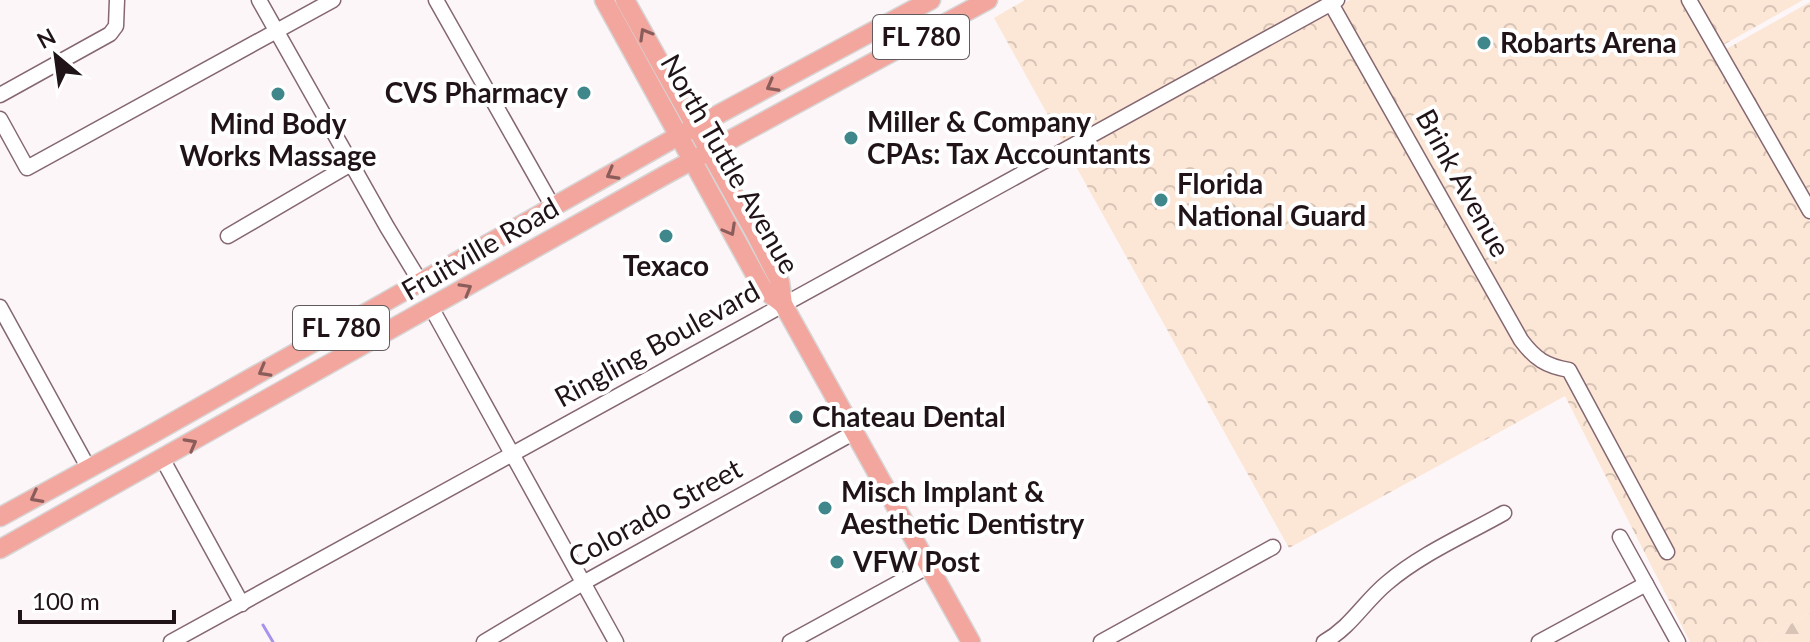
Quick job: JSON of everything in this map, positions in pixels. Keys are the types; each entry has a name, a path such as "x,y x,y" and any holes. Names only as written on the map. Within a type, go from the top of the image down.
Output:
{"main road":[{"name":"North Tuttle Avenue","path":"604,0 763,289 783,304"},
{"name":"North Tuttle Avenue","path":"625,0 711,151 780,282 783,304"},
{"name":"Fruitville Road","path":"0,517 680,135 931,0"},
{"name":"Fruitville Road","path":"0,549 693,161 988,0"},
{"path":"381,337 410,309 419,294 421,283"},
{"path":"783,304 971,642"}],"street":[{"path":"0,95 110,34 116,26 117,0"},
{"path":"259,0 421,283"},
{"path":"0,119 27,168 333,0"},
{"path":"436,0 553,207"},
{"path":"1689,0 1810,211"},
{"name":"Ringling Boulevard","path":"171,642 1333,1"},
{"name":"Brink Avenue","path":"1333,1 1521,340 1540,362 1569,370 1667,552"},
{"path":"228,236 351,164"},
{"path":"0,307 89,469"},
{"path":"432,309 616,642"},
{"name":"Colorado Street","path":"484,642 583,583 853,433"},
{"path":"163,460 242,604"},
{"path":"1324,642 1348,626 1395,576 1504,513"},
{"path":"1620,537 1678,642"},
{"path":"1101,642 1273,547"},
{"path":"790,642 929,566"},
{"path":"1539,642 1646,584"}],"green space":[{"path":"1025,0 1323,0 1064,144 994,18"},
{"path":"1350,0 1683,0 1810,222 1810,613 1778,631 1766,642 1690,642 1565,396 1289,548 1069,154 1330,11 1531,361 1544,370 1566,375 1664,559 1674,554 1580,383 1575,365 1553,362 1533,347 1339,6"},
{"path":"1696,0 1803,0 1723,45"},
{"path":"1810,2 1810,211 1721,52"},
{"path":"1810,613 1810,642 1766,642 1778,631"}],"waterway":[{"path":"263,625 273,642"}],"place":[{"name":"Robarts Arena","path":"1484,43"},
{"name":"CVS Pharmacy","path":"584,93"},
{"name":"Mind Body Works Massage","path":"278,94"},
{"name":"Miller & Company CPAs: Tax Accountants","path":"851,138"},
{"name":"Florida National Guard","path":"1161,200"},
{"name":"Texaco","path":"666,236"},
{"name":"Chateau Dental","path":"796,417"},
{"name":"Misch Implant & Aesthetic Dentistry","path":"825,508"},
{"name":"VFW Post","path":"837,562"}]}
